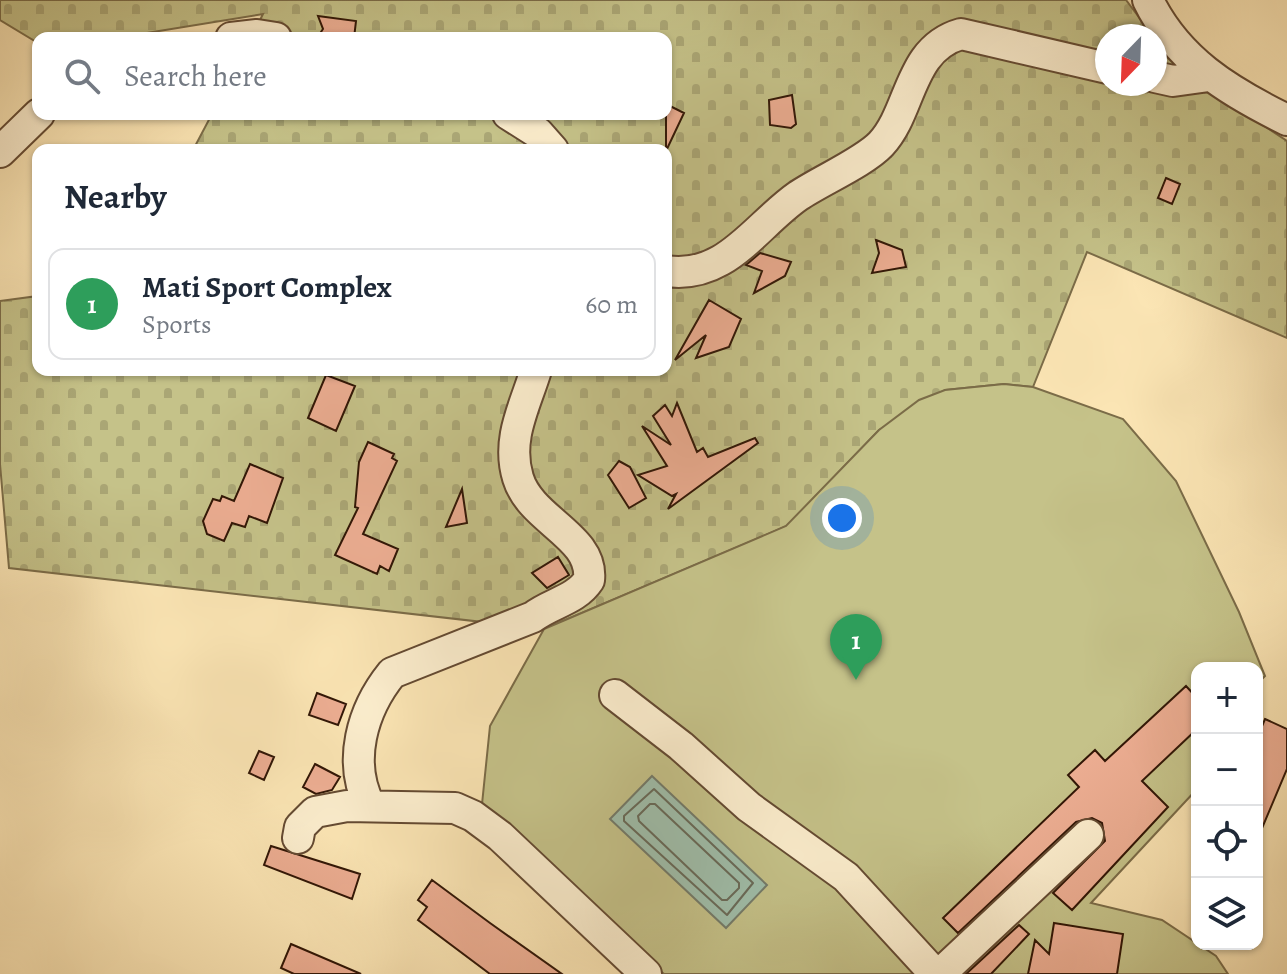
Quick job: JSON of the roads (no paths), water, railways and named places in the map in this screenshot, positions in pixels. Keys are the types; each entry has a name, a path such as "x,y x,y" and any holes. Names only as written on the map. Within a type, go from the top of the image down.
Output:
{"street":[{"path":"1148,0 1171,41 1209,76 1287,120"},
{"path":"672,272 688,274 731,255 784,207 881,144 924,62 949,37 961,34 1095,65"},
{"path":"1167,80 1209,76"},
{"path":"0,152 33,120"},
{"path":"517,120 538,133 548,144"},
{"path":"370,806 361,787 361,735 379,689 392,673 533,617 546,607 563,601 589,580 590,565 577,543 534,509 518,478 516,422 534,376"},
{"path":"615,695 681,746 749,807 846,877 938,974 1088,835"},
{"path":"298,838 300,827 315,812 370,806 444,807 473,816 500,836 646,974"}],"water":[{"path":"652,776 767,885 726,928 610,819"}],"place":[{"name":"Mati Sport Complex","path":"856,680"}]}
